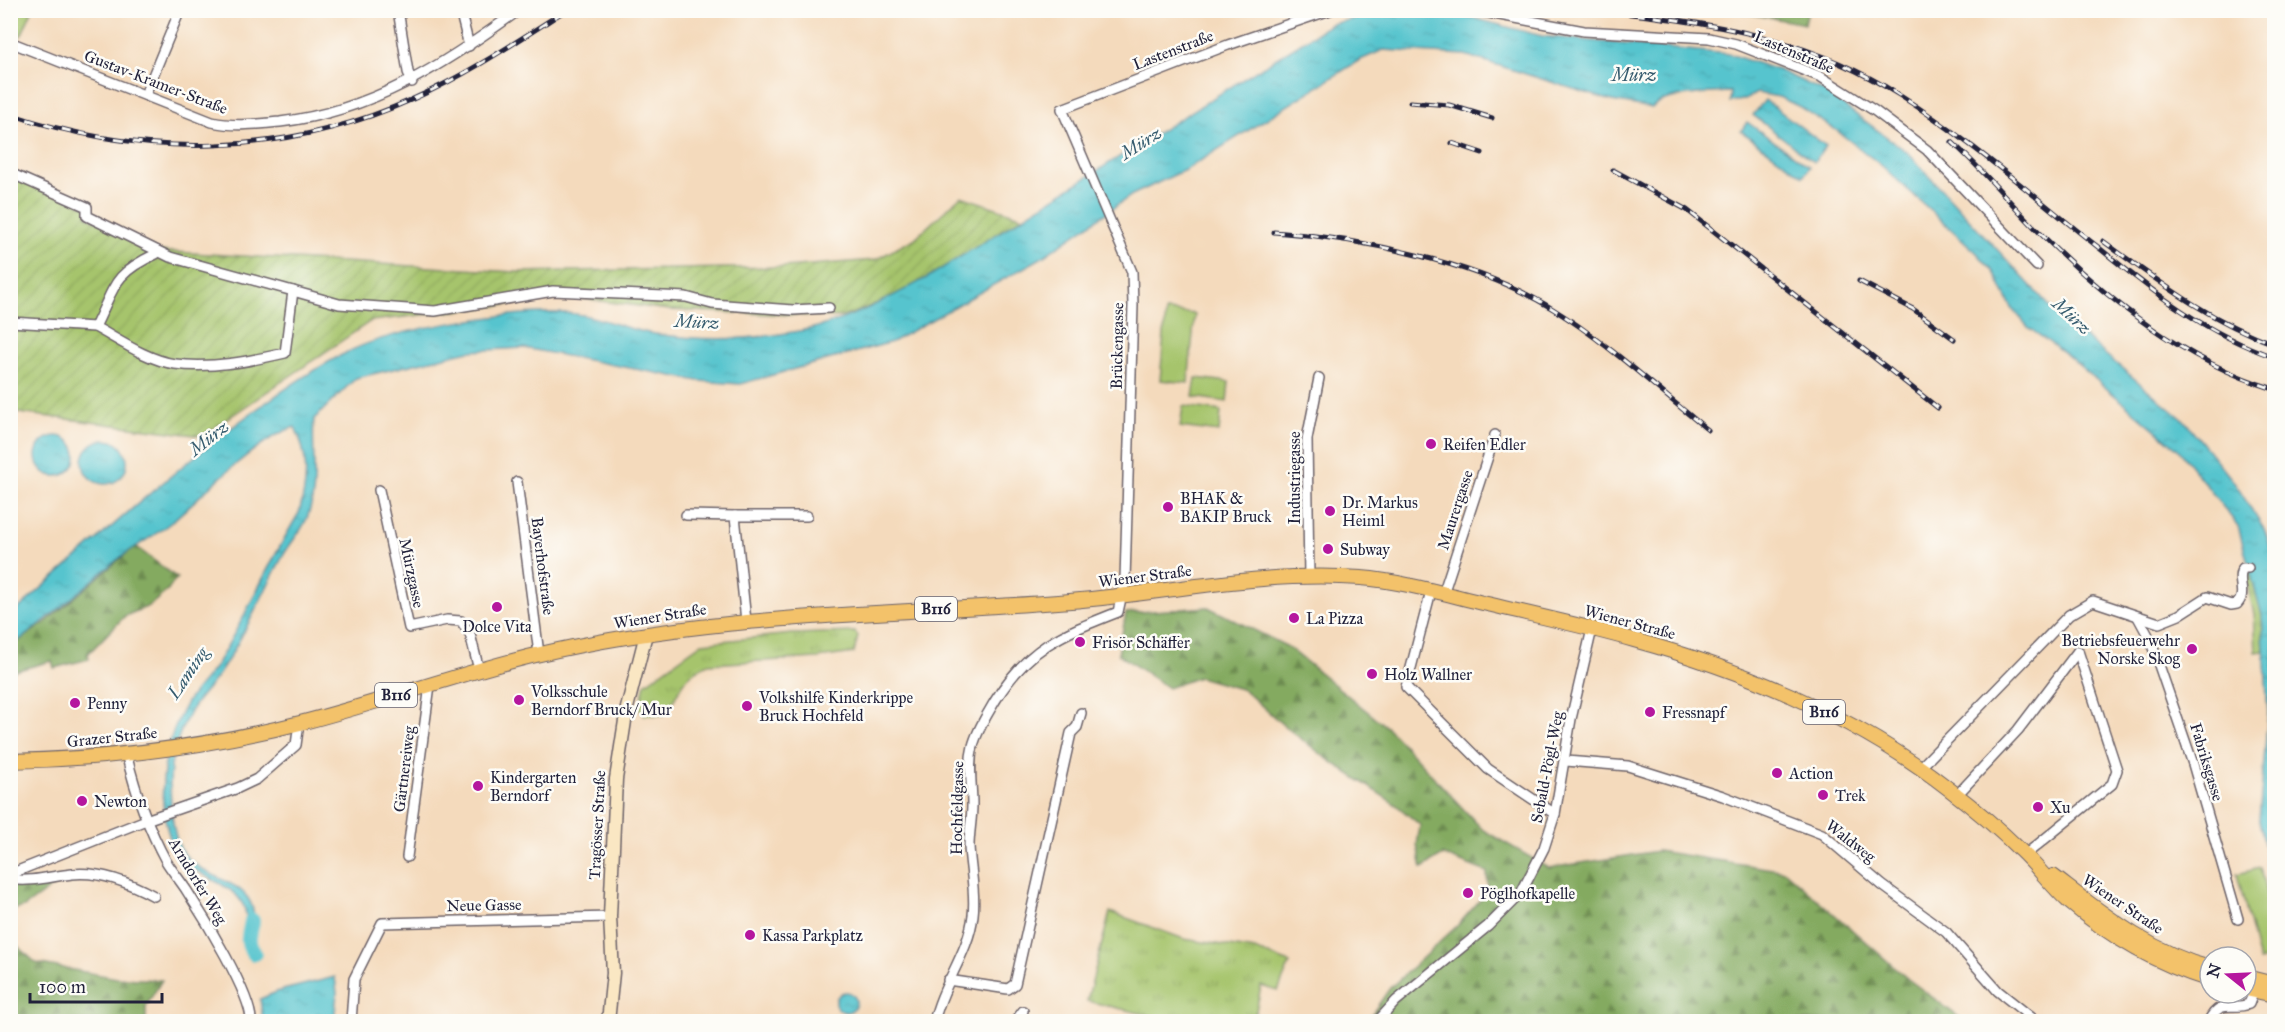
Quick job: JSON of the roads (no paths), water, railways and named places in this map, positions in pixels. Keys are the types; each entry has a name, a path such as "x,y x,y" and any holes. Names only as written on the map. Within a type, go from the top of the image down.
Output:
{"main road":[{"name":"Wiener Straße","path":"216,740 299,723 539,654 646,634 746,621 1123,597 1216,583 1361,578 1437,592 1592,629 1723,667 1842,721 1920,768 1957,795 2025,855 2097,911 2134,935 2176,957 2198,964"},
{"name":"Tragösser Straße","path":"608,1022 613,973 610,917 611,838 618,761 627,708 646,634"},
{"name":"Grazer Straße","path":"10,761 57,760 147,751 216,740"},
{"name":"Wiener Straße","path":"2025,855 2063,897 2103,929 2150,956 2198,975"},
{"path":"2258,984 2274,984"},
{"path":"2258,987 2274,995"}],"street":[{"path":"145,95 180,10"},
{"path":"398,10 412,82"},
{"path":"460,10 469,46"},
{"name":"Gustav-Kramer-Straße","path":"10,42 212,122 236,126 287,121 331,112 379,98 412,82 469,46 519,10"},
{"name":"Lastenstraße","path":"1062,110 1228,45 1330,10"},
{"name":"Lastenstraße","path":"1473,10 1584,31 1709,38 1745,47 1821,77 1875,111 1927,150 2037,266"},
{"name":"Brückengasse","path":"1062,110 1131,272 1133,305 1123,597"},
{"path":"10,173 87,207 87,216 157,251 188,263 339,304 435,311 553,291 686,297 712,304 793,310 829,308"},
{"path":"95,327 120,277 126,270 156,254 157,251"},
{"path":"10,321 95,327 154,358 174,364 250,361 285,353 293,291"},
{"name":"Industriegasse","path":"1309,578 1307,439 1319,378"},
{"name":"Maurergasse","path":"1495,435 1437,592 1406,687 1480,762 1527,797 1555,814"},
{"name":"Bayerhofstraße","path":"517,482 539,654"},
{"name":"Mürzgasse","path":"379,490 409,628 447,620 461,621 470,634 479,670"},
{"path":"686,515 807,516"},
{"path":"735,516 746,621"},
{"path":"1920,768 2069,615 2093,601 2159,623 2179,615 2207,597 2231,605 2237,604 2242,596 2240,573 2243,568 2248,568"},
{"name":"Hochfeldgasse","path":"934,1022 939,998 966,945 973,916 969,846 970,769 973,746 984,719 1015,670 1028,658 1086,623 1118,612 1123,597"},
{"name":"Fabriksgasse","path":"2138,617 2150,639 2193,764 2238,919"},
{"name":"Sebald-Pögl-Weg","path":"1377,1022 1396,1001 1488,926 1521,893 1544,848 1555,814 1566,761 1571,718 1592,629"},
{"path":"1957,795 2018,730 2078,651 2117,770 2115,778 2112,784 2025,855"},
{"name":"Gärtnereiweg","path":"407,857 430,685"},
{"path":"948,980 994,989 1008,989 1015,984 1071,733 1081,713"},
{"path":"10,874 146,820 238,788 266,773 296,745 299,723"},
{"name":"Arndorfer Weg","path":"126,753 146,820 166,862 187,891 237,981 251,1022"},
{"name":"Waldweg","path":"1566,761 1628,766 1723,796 1822,834 1882,885 1946,932 1998,990 2037,1022"},
{"path":"10,879 75,873 119,880 154,896"},
{"name":"Neue Gasse","path":"351,1022 354,979 382,923 610,917"},
{"path":"2208,1022 2214,1011 2225,1005"},
{"path":"1015,1022 1023,1011"}],"water":[{"name":"Mürz","path":"1393,10 1469,17 1542,36 1729,54 1778,70 1825,92 1906,151 2057,314 2185,421 2234,482 2264,529 2274,557 2274,888 2259,820 2268,713 2262,615 2238,526 2178,449 2067,355 2029,328 2012,308 1994,272 1977,253 1882,166 1836,130 1800,107 1779,97 1757,93 1743,100 1730,102 1731,92 1676,97 1657,103 1652,108 1612,101 1465,55 1383,50 1358,61 1187,169 1132,195 1041,258 892,342 740,384 699,381 524,348 469,351 356,378 314,419 314,481 307,518 283,556 220,673 189,713 172,760 171,798 178,844 193,863 233,885 244,894 251,905 254,920 250,942 244,940 246,919 242,903 233,892 192,868 180,857 171,841 163,807 164,771 172,736 186,704 221,658 299,513 306,469 303,449 295,427 280,433 247,455 169,524 117,560 11,646 10,616 125,515 243,419 310,373 352,350 398,334 457,322 543,313 577,314 644,332 709,338 746,338 782,334 832,323 928,277 1331,24"},
{"path":"1765,100 1826,146 1814,162 1753,115"},
{"path":"1747,122 1810,167 1803,176 1741,131"},
{"path":"56,436 70,442 76,456 70,470 56,476 42,470 36,456 42,442"},
{"path":"105,440 120,447 127,462 120,477 105,484 90,477 83,462 90,447"},
{"path":"335,977 337,993 334,1021 263,1021 260,999 279,991"},
{"path":"846,992 853,995 856,1002 853,1009 846,1012 839,1009 836,1002 839,995"}],"waterway":[{"name":"Laming","path":"252,921 249,942 254,953"}],"railway":[{"path":"10,114 60,129 111,139 162,144 213,145 264,141 314,132 364,118 433,90 491,58 566,10"},
{"path":"1600,10 1679,20 1755,35 1828,58 1864,75 1899,95 1950,130 2160,296 2203,324 2249,348 2274,357"},
{"path":"1410,102 1449,105 1492,118"},
{"path":"1952,142 2041,234 2120,305 2148,326 2209,362 2274,389"},
{"path":"1452,143 1482,153"},
{"path":"1613,170 1687,210 1938,408"},
{"path":"1274,232 1344,240 1418,255 1490,278 1523,293 1553,309 1593,336 1708,430"},
{"path":"2103,241 2206,312 2274,344"},
{"path":"1859,281 1913,309 1954,339"}],"place":[{"name":"Reifen Edler","path":"1431,444"},
{"name":"BHAK & BAKIP Bruck","path":"1168,507"},
{"name":"Dr. Markus Heiml","path":"1330,511"},
{"name":"Subway","path":"1328,549"},
{"name":"Dolce Vita","path":"497,607"},
{"name":"La Pizza","path":"1294,618"},
{"name":"Frisör Schäffer","path":"1080,642"},
{"name":"Betriebsfeuerwehr Norske Skog","path":"2192,649"},
{"name":"Holz Wallner","path":"1372,674"},
{"name":"Volksschule Berndorf Bruck/ Mur","path":"519,700"},
{"name":"Penny","path":"75,703"},
{"name":"Volkshilfe Kinderkrippe Bruck Hochfeld","path":"747,706"},
{"name":"Fressnapf","path":"1650,712"},
{"name":"Action","path":"1777,773"},
{"name":"Kindergarten Berndorf","path":"478,786"},
{"name":"Trek","path":"1823,795"},
{"name":"Newton","path":"82,801"},
{"name":"Xu","path":"2038,807"},
{"name":"Pöglhofkapelle","path":"1468,893"},
{"name":"Kassa Parkplatz","path":"750,935"}]}
